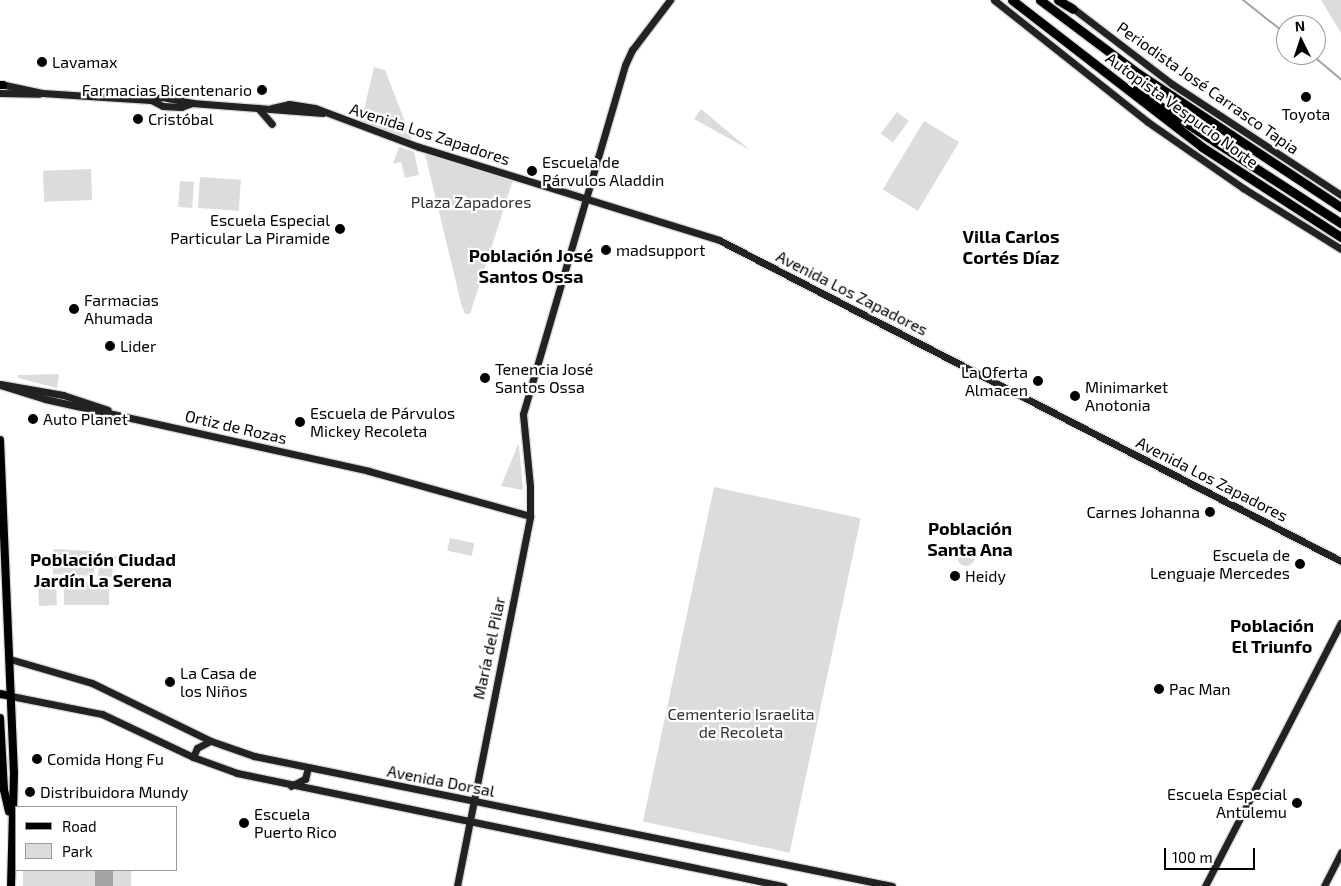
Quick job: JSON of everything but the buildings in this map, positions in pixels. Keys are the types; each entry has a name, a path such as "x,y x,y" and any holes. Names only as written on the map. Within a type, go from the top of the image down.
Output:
{"highway":[{"name":"Autopista Vespucio Norte","path":"1012,0 1096,66 1226,163 1341,237"},
{"name":"Autopista Vespucio Norte","path":"1040,0 1139,74 1341,207"},
{"path":"1060,0 1073,9"},
{"path":"1096,66 1341,223"}],"main road":[{"path":"586,199 628,57 670,0"},
{"path":"994,0 1141,117 1243,188 1341,249"},
{"name":"Periodista José Carrasco Tapia","path":"1073,9 1172,84 1341,195"},
{"name":"Avenida Los Zapadores","path":"1,86 42,93 151,100 162,98 192,103 252,107 272,108 298,105 419,147 726,243 1341,562"},
{"path":"252,107 263,111 272,124"},
{"name":"María del Pilar","path":"457,886 471,822 472,801 530,516 530,486 523,414 586,199"},
{"name":"Ortiz de Rozas","path":"0,384 63,395 110,411 369,471 530,516"},
{"path":"0,440 11,696 11,886"},
{"path":"1205,886 1341,622"},
{"name":"Avenida Dorsal","path":"0,658 10,659 92,682 211,741 254,756 892,886"},
{"path":"0,694 102,714 193,757 237,774 784,886"},
{"path":"0,718 4,790 10,815"},
{"path":"1,731 12,741"},
{"path":"193,757 201,744 211,741"},
{"path":"291,786 305,779 308,768"},
{"path":"1324,886 1341,852"},
{"path":"12,869 16,886"}],"green space":[{"path":"1321,0 1341,0 1341,33"},
{"path":"374,67 385,70 412,140 361,123"},
{"path":"701,109 750,150 694,119"},
{"path":"897,112 909,121 893,143 881,134"},
{"path":"924,121 959,142 918,211 883,190"},
{"path":"399,147 414,152 419,175 405,178 401,162 393,164"},
{"name":"Plaza Zapadores","path":"425,154 513,180 470,314 465,314 462,307"},
{"path":"91,169 92,200 44,202 43,171"},
{"path":"200,177 241,180 239,211 198,208"},
{"path":"180,181 194,182 192,208 178,207"},
{"path":"59,374 57,388 18,378 18,375"},
{"path":"519,446 523,490 501,486"},
{"name":"Cementerio Israelita de Recoleta","path":"714,487 861,518 790,853 643,822"},
{"path":"450,538 474,543 472,556 447,551"},
{"path":"966,548 973,550 975,557 973,564 966,566 959,564 957,557 959,550"},
{"path":"54,549 95,551 94,576 53,574"},
{"path":"100,555 117,556 113,563 112,577 98,576"},
{"path":"64,582 109,582 109,605 64,605"},
{"path":"56,585 57,605 39,606 38,586"},
{"path":"23,871 131,871 131,886 23,886"}],"shaded area":[{"path":"95,871 113,871 113,886 95,886"}],"waterway":[{"path":"1243,0 1276,26"},
{"path":"1324,65 1341,79"}],"place":[{"name":"Lavamax","path":"42,62"},
{"name":"Farmacias Bicentenario","path":"262,90"},
{"name":"Toyota","path":"1306,97"},
{"name":"Cristóbal","path":"138,119"},
{"name":"Escuela de Párvulos Aladdin","path":"532,171"},
{"name":"Escuela Especial Particular La Piramide","path":"340,229"},
{"name":"madsupport","path":"606,250"},
{"name":"Farmacias Ahumada","path":"74,309"},
{"name":"Lider","path":"110,346"},
{"name":"Tenencia José Santos Ossa","path":"485,378"},
{"name":"La Oferta Almacen","path":"1038,381"},
{"name":"Minimarket Anotonia","path":"1075,396"},
{"name":"Auto Planet","path":"33,419"},
{"name":"Escuela de Párvulos Mickey Recoleta","path":"300,422"},
{"name":"Carnes Johanna","path":"1210,512"},
{"name":"Escuela de Lenguaje Mercedes","path":"1300,564"},
{"name":"Heidy","path":"955,576"},
{"name":"La Casa de los Niños","path":"170,682"},
{"name":"Pac Man","path":"1159,689"},
{"name":"Comida Hong Fu","path":"37,759"},
{"name":"Distribuidora Mundy","path":"30,792"},
{"name":"Escuela Especial Antulemu","path":"1297,803"},
{"name":"Escuela Puerto Rico","path":"244,823"}],"district":[{"name":"Villa Carlos Cortés Díaz","path":"1011,247"},
{"name":"Población José Santos Ossa","path":"531,266"},
{"name":"Población Santa Ana","path":"970,539"},
{"name":"Población Ciudad Jardín La Serena","path":"103,570"},
{"name":"Población El Triunfo","path":"1272,636"}]}
